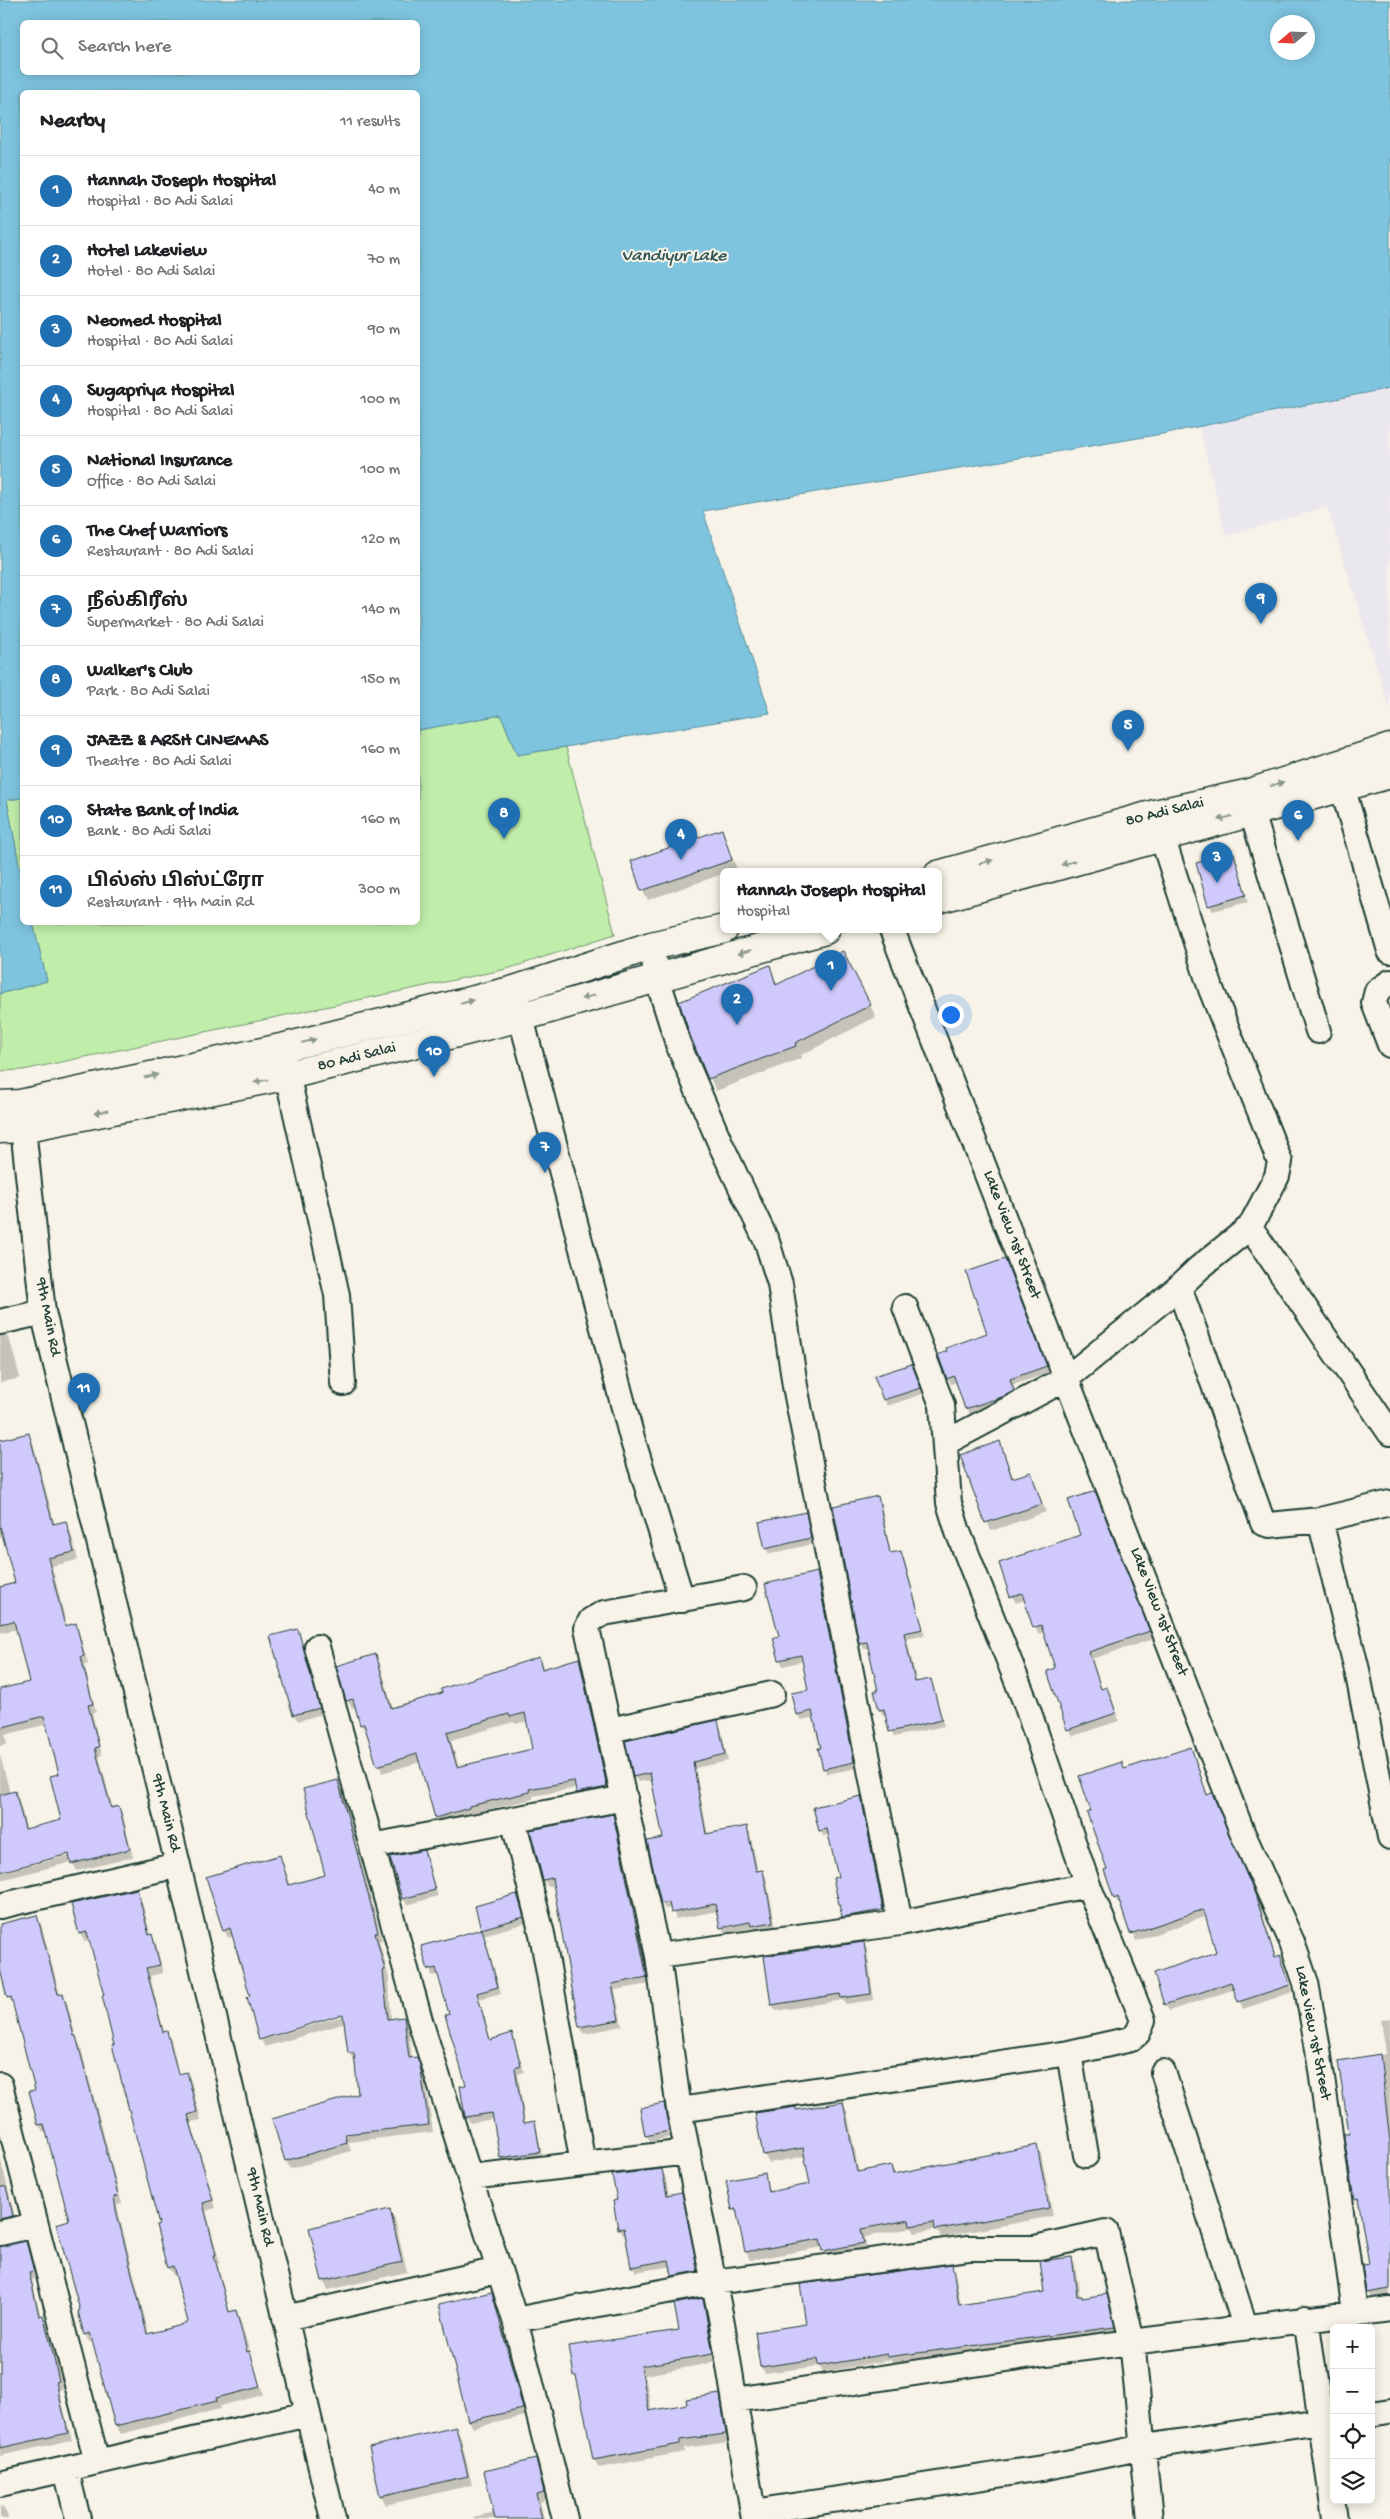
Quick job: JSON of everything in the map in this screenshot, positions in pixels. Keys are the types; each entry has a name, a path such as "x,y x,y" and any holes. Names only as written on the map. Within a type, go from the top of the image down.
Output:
{"main road":[{"name":"80 Adi Salai","path":"942,874 1159,825 1249,802 1339,775 1390,748"},
{"name":"80 Adi Salai","path":"1339,775 1390,774"},
{"name":"80 Adi Salai","path":"942,898 1159,825"},
{"name":"80 Adi Salai","path":"10,1116 514,990 651,946 720,930"},
{"name":"80 Adi Salai","path":"10,1116 289,1075 521,1017 813,933"}],"street":[{"path":"1339,775 1390,951"},
{"path":"1249,802 1318,1031"},
{"path":"945,1444 1067,1378 1250,1227 1277,1176 1280,1162 1211,989 1159,825"},
{"name":"Lake View 1st Street","path":"893,933 1243,1834 1292,1942 1306,1983 1318,2049 1355,2312"},
{"path":"651,946 657,977 678,1044 721,1145 767,1242 780,1284 794,1386 900,1923"},
{"path":"1390,982 1377,992 1374,1003 1390,1045"},
{"path":"514,990 632,1438 682,1600"},
{"path":"281,1048 289,1075 293,1103 336,1295 344,1383"},
{"name":"9th Main Rd","path":"10,1116 43,1312 178,1865 333,2519"},
{"path":"1250,1227 1390,1433"},
{"path":"1179,1287 1263,1523 1270,1525 1320,1520 1390,1503"},
{"path":"679,2110 1069,2053 1131,2039 1138,2033 1143,2020 1088,1885 1025,1702 958,1532 949,1503 942,1405 905,1307"},
{"path":"0,1322 43,1312"},
{"path":"1320,1520 1357,1670 1390,1837"},
{"path":"744,1588 604,1613 591,1620 587,1628 658,1956 679,2110 714,2282 754,2515 1042,2468 1144,2447 1327,2420"},
{"path":"317,1646 421,2024 515,2320 565,2519"},
{"path":"610,1730 772,1694"},
{"path":"372,1846 625,1798"},
{"path":"513,1819 542,1934 583,2164"},
{"path":"0,1906 178,1865"},
{"path":"658,1956 900,1923 1088,1885"},
{"path":"1069,2053 1086,2155"},
{"path":"1163,2072 1245,2326"},
{"path":"0,2085 97,2462"},
{"path":"470,2177 688,2152"},
{"path":"0,2233 35,2225"},
{"path":"515,2320 714,2282 968,2248 1035,2248 1106,2232 1132,2341 1150,2519"},
{"path":"285,2318 499,2270"},
{"path":"735,2400 1132,2341 1390,2308"},
{"path":"1306,2318 1327,2420 1336,2519"},
{"path":"1375,2413 1390,2411"},
{"path":"0,2484 308,2414"},
{"path":"66,2470 78,2519"}],"shaded area":[{"path":"1390,388 1390,710 1327,507 1226,536 1199,427"}],"green space":[{"path":"501,715 517,755 566,747 615,934 507,969 23,1070 0,1071 0,994 47,981 33,925 420,925 420,730"},
{"path":"20,798 20,869 7,800"}],"water":[{"name":"Vandiyur Lake","path":"0,0 1390,0 1390,388 1162,434 703,511 770,713 517,755 501,715 420,730 420,90 20,90 20,798 7,800 20,869 20,925 33,925 47,981 0,994"}],"building":[{"path":"722,829 732,860 641,891 631,861"},
{"path":"1234,853 1246,895 1208,906 1196,863"},
{"path":"843,951 871,1005 795,1043 796,1046 708,1079 679,1002 770,965 776,985"},
{"path":"1005,1259 1047,1366 1010,1379 1014,1391 965,1409 954,1376 947,1379 938,1355 947,1351 946,1348 987,1333 966,1272"},
{"path":"912,1364 921,1388 883,1400 874,1376"},
{"path":"29,1433 53,1524 66,1521 74,1552 48,1558 65,1626 76,1623 84,1656 81,1657 93,1704 88,1705 99,1747 95,1748 111,1808 119,1806 130,1849 71,1864 69,1854 0,1872 0,1795 15,1791 25,1829 61,1820 50,1776 59,1774 44,1716 0,1728 0,1689 29,1682 14,1621 0,1624 0,1587 15,1583 0,1526 0,1440"},
{"path":"1000,1441 1012,1478 1031,1472 1042,1504 985,1523 960,1455"},
{"path":"1095,1491 1150,1631 1089,1652 1101,1689 1107,1687 1116,1713 1067,1730 1047,1671 1055,1668 1041,1625 1033,1628 1022,1593 1010,1597 999,1563 1080,1535 1068,1500"},
{"path":"878,1496 890,1553 901,1551 923,1629 904,1633 915,1682 931,1679 942,1720 889,1732 884,1709 879,1710 874,1691 878,1691 867,1642 859,1643 833,1506"},
{"path":"806,1512 811,1538 765,1549 759,1522"},
{"path":"817,1572 854,1762 823,1769 818,1748 821,1748 812,1711 796,1715 791,1693 808,1690 801,1655 779,1660 773,1638 779,1636 765,1584"},
{"path":"298,1629 320,1708 293,1715 270,1636"},
{"path":"376,1654 391,1708 442,1693 441,1689 539,1657 542,1669 579,1658 607,1787 576,1793 574,1781 529,1789 530,1792 469,1806 469,1808 435,1818 417,1754 377,1766 364,1724 360,1725 353,1699 346,1701 336,1666","holes":["525,1713 532,1749 457,1767 447,1732 509,1714 510,1717"]},
{"path":"718,1720 725,1754 693,1762 706,1834 747,1826 756,1871 763,1870 773,1922 751,1926 750,1922 720,1928 715,1904 671,1913 669,1902 661,1904 647,1841 663,1838 650,1773 633,1777 625,1741"},
{"path":"1191,1747 1207,1795 1212,1793 1255,1894 1275,1957 1280,1955 1290,1985 1238,2002 1231,1982 1164,2005 1154,1973 1216,1952 1204,1911 1202,1910 1130,1934 1118,1897 1114,1899 1104,1870 1107,1869 1087,1813 1091,1811 1079,1776 1122,1762 1124,1769"},
{"path":"338,1780 378,1932 375,1933 385,1970 383,1971 388,2019 404,2017 409,2058 417,2057 420,2065 429,2125 345,2134 347,2143 285,2161 272,2119 358,2094 354,2053 348,2053 343,2014 259,2040 247,1997 250,1996 230,1928 223,1931 206,1877 280,1855 289,1885 325,1875 303,1789"},
{"path":"861,1796 883,1910 842,1917 833,1878 838,1877 827,1829 819,1831 813,1807"},
{"path":"613,1814 647,1977 612,1984 619,2020 579,2027 552,1878 543,1880 530,1830"},
{"path":"424,1850 435,1890 402,1899 390,1857"},
{"path":"137,1889 149,1935 152,1934 160,1965 146,1968 163,2032 167,2031 178,2074 187,2072 197,2112 188,2115 213,2200 203,2203 216,2255 214,2255 229,2312 236,2310 247,2352 250,2351 260,2387 216,2398 217,2401 115,2426 90,2333 84,2335 78,2311 80,2310 56,2224 69,2220 44,2124 38,2125 29,2091 35,2090 11,1997 7,1998 0,1969 0,1924 37,1915 58,1994 63,1993 74,2036 76,2036 113,2176 118,2196 114,2197 116,2210 147,2334 188,2322 173,2266 167,2268 156,2225 159,2224 112,2045 114,2045 102,1995 104,1995 87,1932 79,1934 71,1904"},
{"path":"517,1894 524,1917 481,1929 475,1906"},
{"path":"482,1929 498,1987 477,1993 490,2040 512,2033 521,2066 515,2068 524,2123 535,2121 540,2152 500,2158 492,2113 465,2117 460,2086 466,2085 445,2015 449,2014 436,1968 428,1970 421,1946"},
{"path":"864,1942 871,1994 841,1998 840,1994 771,2005 764,1956"},
{"path":"1380,2054 1390,2142 1390,2289 1366,2293 1362,2265 1369,2264 1358,2198 1354,2199 1344,2137 1344,2134 1349,2133 1338,2061"},
{"path":"843,2102 857,2172 891,2165 893,2174 1037,2145 1049,2208 935,2230 934,2222 910,2226 909,2220 861,2229 864,2243 823,2251 820,2239 745,2252 736,2209 732,2210 726,2181 765,2173 768,2192 810,2184 803,2148 763,2155 755,2113 796,2107 796,2110"},
{"path":"664,2103 669,2131 645,2136 640,2108"},
{"path":"662,2169 667,2195 682,2192 698,2271 672,2276 669,2260 631,2267 624,2228 618,2229 613,2201 617,2200 612,2175"},
{"path":"0,2187 6,2187 13,2216 0,2219"},
{"path":"390,2209 402,2262 322,2281 309,2228"},
{"path":"26,2241 34,2271 29,2272 39,2316 43,2315 50,2341 59,2381 56,2382 68,2433 0,2448 0,2246"},
{"path":"1072,2257 1077,2296 1082,2296 1082,2298 1107,2294 1115,2327 887,2357 887,2354 818,2366 817,2359 760,2367 755,2332 806,2324 800,2284 952,2264 959,2305 1044,2292 1040,2261"},
{"path":"492,2292 523,2409 468,2421 439,2304"},
{"path":"703,2298 713,2354 641,2366 649,2411 687,2404 686,2399 720,2394 726,2434 680,2440 680,2444 593,2460 569,2346 679,2330 674,2304"},
{"path":"456,2427 468,2476 380,2496 369,2447"},
{"path":"536,2459 544,2492 536,2494 542,2519 495,2519 484,2471"}],"place":[{"name":"JAZZ & ARSH CINEMAS","path":"1261,624"},
{"name":"National Insurance","path":"1128,751"},
{"name":"Walker's Club","path":"504,839"},
{"name":"The Chef Warriors","path":"1298,841"},
{"name":"Sugapriya Hospital","path":"681,860"},
{"name":"Neomed Hospital","path":"1217,883"},
{"name":"Hannah Joseph Hospital","path":"831,991"},
{"name":"Hotel Lakeview","path":"737,1025"},
{"name":"State Bank of India","path":"434,1077"},
{"name":"நீல்கிரீஸ்","path":"545,1173"},
{"name":"பில்ஸ் பிஸ்ட்ரோ","path":"84,1414"}]}
